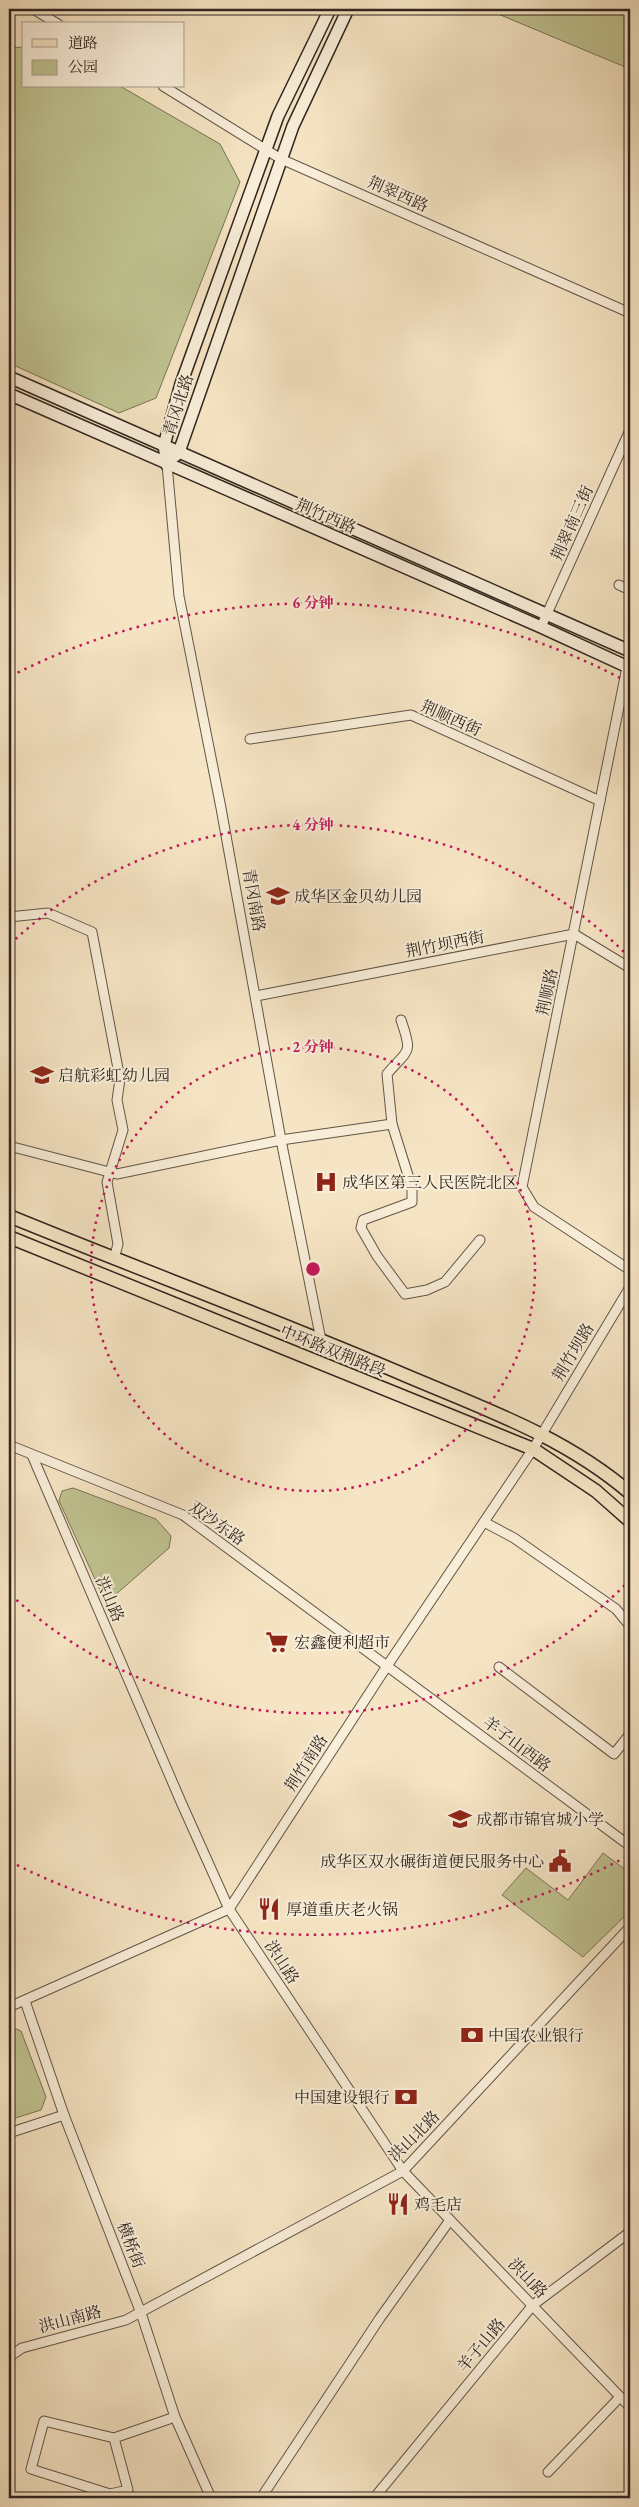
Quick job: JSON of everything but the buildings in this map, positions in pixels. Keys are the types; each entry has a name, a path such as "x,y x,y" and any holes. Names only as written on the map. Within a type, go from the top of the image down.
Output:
{"main road":[{"name":"青冈北路","path":"167,465 164,445 181,384 266,148 292,86 330,9"},
{"name":"青冈北路","path":"167,465 180,452 293,126 348,9"},
{"name":"荆竹西路","path":"9,377 630,651"},
{"name":"荆竹西路","path":"9,394 167,465 541,627 629,668"},
{"name":"中环路双荆路段","path":"9,1216 321,1340 542,1433 609,1474 630,1493"},
{"name":"中环路双荆路段","path":"9,1238 533,1449 596,1491 630,1521"}],"street":[{"path":"33,9 55,22"},
{"name":"荆翠西路","path":"166,88 281,159 630,314"},
{"name":"荆翠南三街","path":"541,627 630,430"},
{"name":"青冈南路","path":"167,465 179,596 256,996 281,1140 321,1340"},
{"path":"619,585 630,590"},
{"name":"荆顺路","path":"629,668 600,801 522,1187 534,1207 630,1270"},
{"name":"荆顺西街","path":"250,738 411,715 600,801"},
{"path":"9,917 48,913 92,932 120,1079 117,1100 123,1130 107,1182 118,1244 114,1259"},
{"path":"574,934 630,968"},
{"name":"荆竹坝西街","path":"256,996 574,934"},
{"path":"401,1020 409,1042 406,1056 387,1074 392,1124 412,1188 412,1202 363,1220 361,1228 377,1256 405,1294 426,1290 444,1282 480,1240"},
{"path":"9,1146 117,1174 281,1140 392,1124"},
{"name":"荆竹坝路","path":"542,1433 626,1302 630,1287"},
{"name":"荆竹南路","path":"229,1909 542,1433"},
{"name":"双沙东路","path":"9,1445 183,1515 387,1666"},
{"name":"洪山路","path":"32,1455 229,1909 403,2172 630,2407"},
{"path":"484,1522 514,1538 608,1604 630,1626"},
{"name":"羊子山西路","path":"387,1666 630,1846"},
{"path":"498,1667 614,1754 630,1734"},
{"path":"9,2008 229,1909"},
{"name":"洪山北路","path":"141,2313 403,2172 630,1927"},
{"name":"横桥街","path":"25,2001 64,2115 141,2313 176,2417 211,2498"},
{"path":"9,2133 64,2115"},
{"path":"261,2498 380,2318 450,2220"},
{"name":"羊子山路","path":"374,2498 533,2305 630,2232"},
{"name":"洪山南路","path":"9,2356 22,2348 126,2320 141,2313"},
{"path":"548,2472 620,2397"},
{"path":"114,2438 128,2490 110,2494 31,2469 44,2421 114,2438 176,2417"}],"green space":[{"path":"486,9 630,9 630,69"},
{"path":"22,47 22,88 123,88 220,144 240,182 156,398 119,413 9,363 9,48"},
{"path":"73,1488 156,1519 171,1536 169,1548 106,1603 59,1501 62,1491"},
{"path":"603,1853 630,1873 630,1911 583,1957 502,1895 526,1868 568,1900"},
{"path":"9,2026 21,2031 46,2097 41,2110 9,2120"}],"place":[{"name":"成华区金贝幼儿园","path":"278,896"},
{"name":"启航彩虹幼儿园","path":"42,1075"},
{"name":"成华区第三人民医院北区","path":"326,1182"},
{"name":"宏鑫便利超市","path":"277,1642"},
{"name":"成都市锦官城小学","path":"460,1819"},
{"name":"成华区双水碾街道便民服务中心","path":"560,1861"},
{"name":"厚道重庆老火锅","path":"269,1909"},
{"name":"中国农业银行","path":"472,2035"},
{"name":"中国建设银行","path":"406,2097"},
{"name":"鸡毛店","path":"398,2204"}]}
